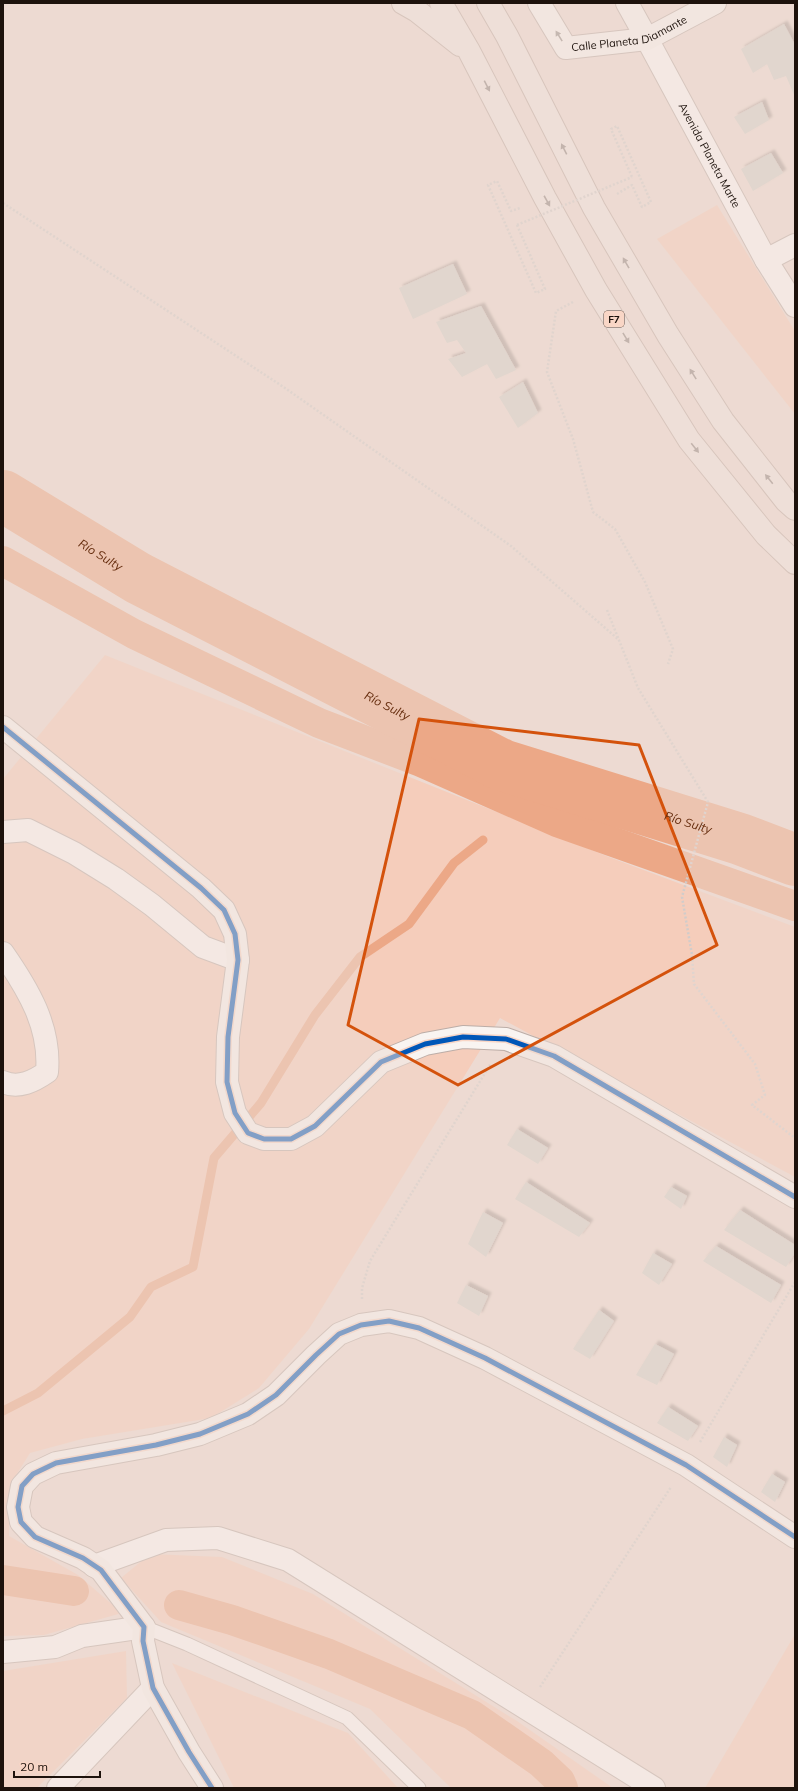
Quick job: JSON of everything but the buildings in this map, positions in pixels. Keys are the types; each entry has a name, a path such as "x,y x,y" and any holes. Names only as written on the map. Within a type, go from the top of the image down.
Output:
{"highway":[{"path":"403,3 417,11 469,52"},
{"name":"F7","path":"441,3 469,52 545,198 596,290 689,440 766,535 795,563"},
{"path":"488,3 507,36 594,208 668,335 723,421 786,501 795,509"},
{"path":"504,3 507,36"}],"street":[{"name":"Calle Planeta Diamante","path":"538,3 566,48 647,39 715,3"},
{"name":"Avenida Planeta Marte","path":"627,3 766,260 795,306"},
{"path":"766,260 795,245"},
{"path":"3,727 201,888 224,910 235,934 238,960 228,1037 227,1082 236,1113 248,1133 264,1139 291,1139 315,1126 359,1081 381,1062 425,1044 463,1037 506,1039 554,1056 795,1198"},
{"path":"3,832 28,830 74,853 116,879 152,905 203,947 238,960"},
{"path":"3,953 38,1012 45,1035 48,1055 47,1072 33,1082 10,1085 3,1082"},
{"path":"212,1788 188,1752 154,1688 143,1641 144,1627 101,1570 83,1558 35,1537 21,1522 18,1507 22,1486 33,1474 56,1463 156,1445 200,1434 248,1414 276,1395 316,1355 340,1334 361,1325 389,1321 419,1328 485,1358 686,1465 795,1537"},
{"path":"94,1566 166,1540 218,1538 288,1560 654,1788"},
{"path":"3,1652 55,1647 82,1636 144,1627"},
{"path":"58,1788 154,1688"}],"lane":[{"path":"144,1627 187,1644 347,1718 419,1788"}],"path":[{"path":"511,211 497,181 488,185 536,293 545,289 517,225 632,177 610,129 617,126 651,202 642,207 632,185"},
{"path":"3,203 285,388 511,546 619,640"},
{"path":"596,290 556,311 547,372 573,439 593,512 615,528 645,582 673,649 668,664"},
{"path":"607,610 638,688 708,802 682,897 692,955 694,984 755,1064 766,1095 752,1105 795,1138"},
{"path":"361,1325 362,1288 370,1261 506,1039"},
{"path":"525,1709 686,1465 795,1282"}],"highlighted area":[{"path":"419,719 639,745 717,945 458,1085 348,1025"}],"shaded area":[{"path":"717,205 795,331 795,414 657,239"},
{"path":"105,655 609,857 795,927 795,1177 500,1018 309,1329 259,1388 211,1418 82,1439 30,1453 10,1485 9,1536 78,1575 122,1613 44,1635 3,1636 3,779"},
{"path":"150,1554 222,1557 313,1594 517,1721 613,1788 451,1788 370,1709 161,1622 121,1578"},
{"path":"795,1634 795,1788 705,1788"},
{"path":"126,1651 127,1698 37,1788 3,1788 3,1671"},
{"path":"172,1663 348,1733 398,1788 234,1788"}],"waterway":[{"name":"Río Sulty","path":"3,496 138,578 502,765 740,839 795,860"},
{"path":"3,561 134,634 319,723 421,762 557,822 795,906"},
{"path":"3,1411 38,1393 130,1317 151,1287 193,1267 214,1158 261,1103 315,1015 360,957 409,924 454,863 483,840"},
{"path":"3,1580 74,1591"},
{"path":"179,1605 232,1620 329,1654 472,1715 541,1763 560,1781 563,1788"}],"cycle path":[{"path":"3,727 201,888 224,910 235,934 238,960 228,1037 227,1082 235,1113 248,1133 264,1139 291,1139 315,1126 381,1062 425,1044 463,1037 506,1039 554,1056 795,1197"},
{"path":"212,1788 189,1752 153,1688 143,1641 144,1627 101,1570 83,1558 35,1537 21,1522 18,1507 22,1486 33,1474 56,1463 156,1445 200,1434 248,1414 276,1395 339,1334 361,1325 389,1321 419,1328 485,1358 686,1465 795,1537"}]}
